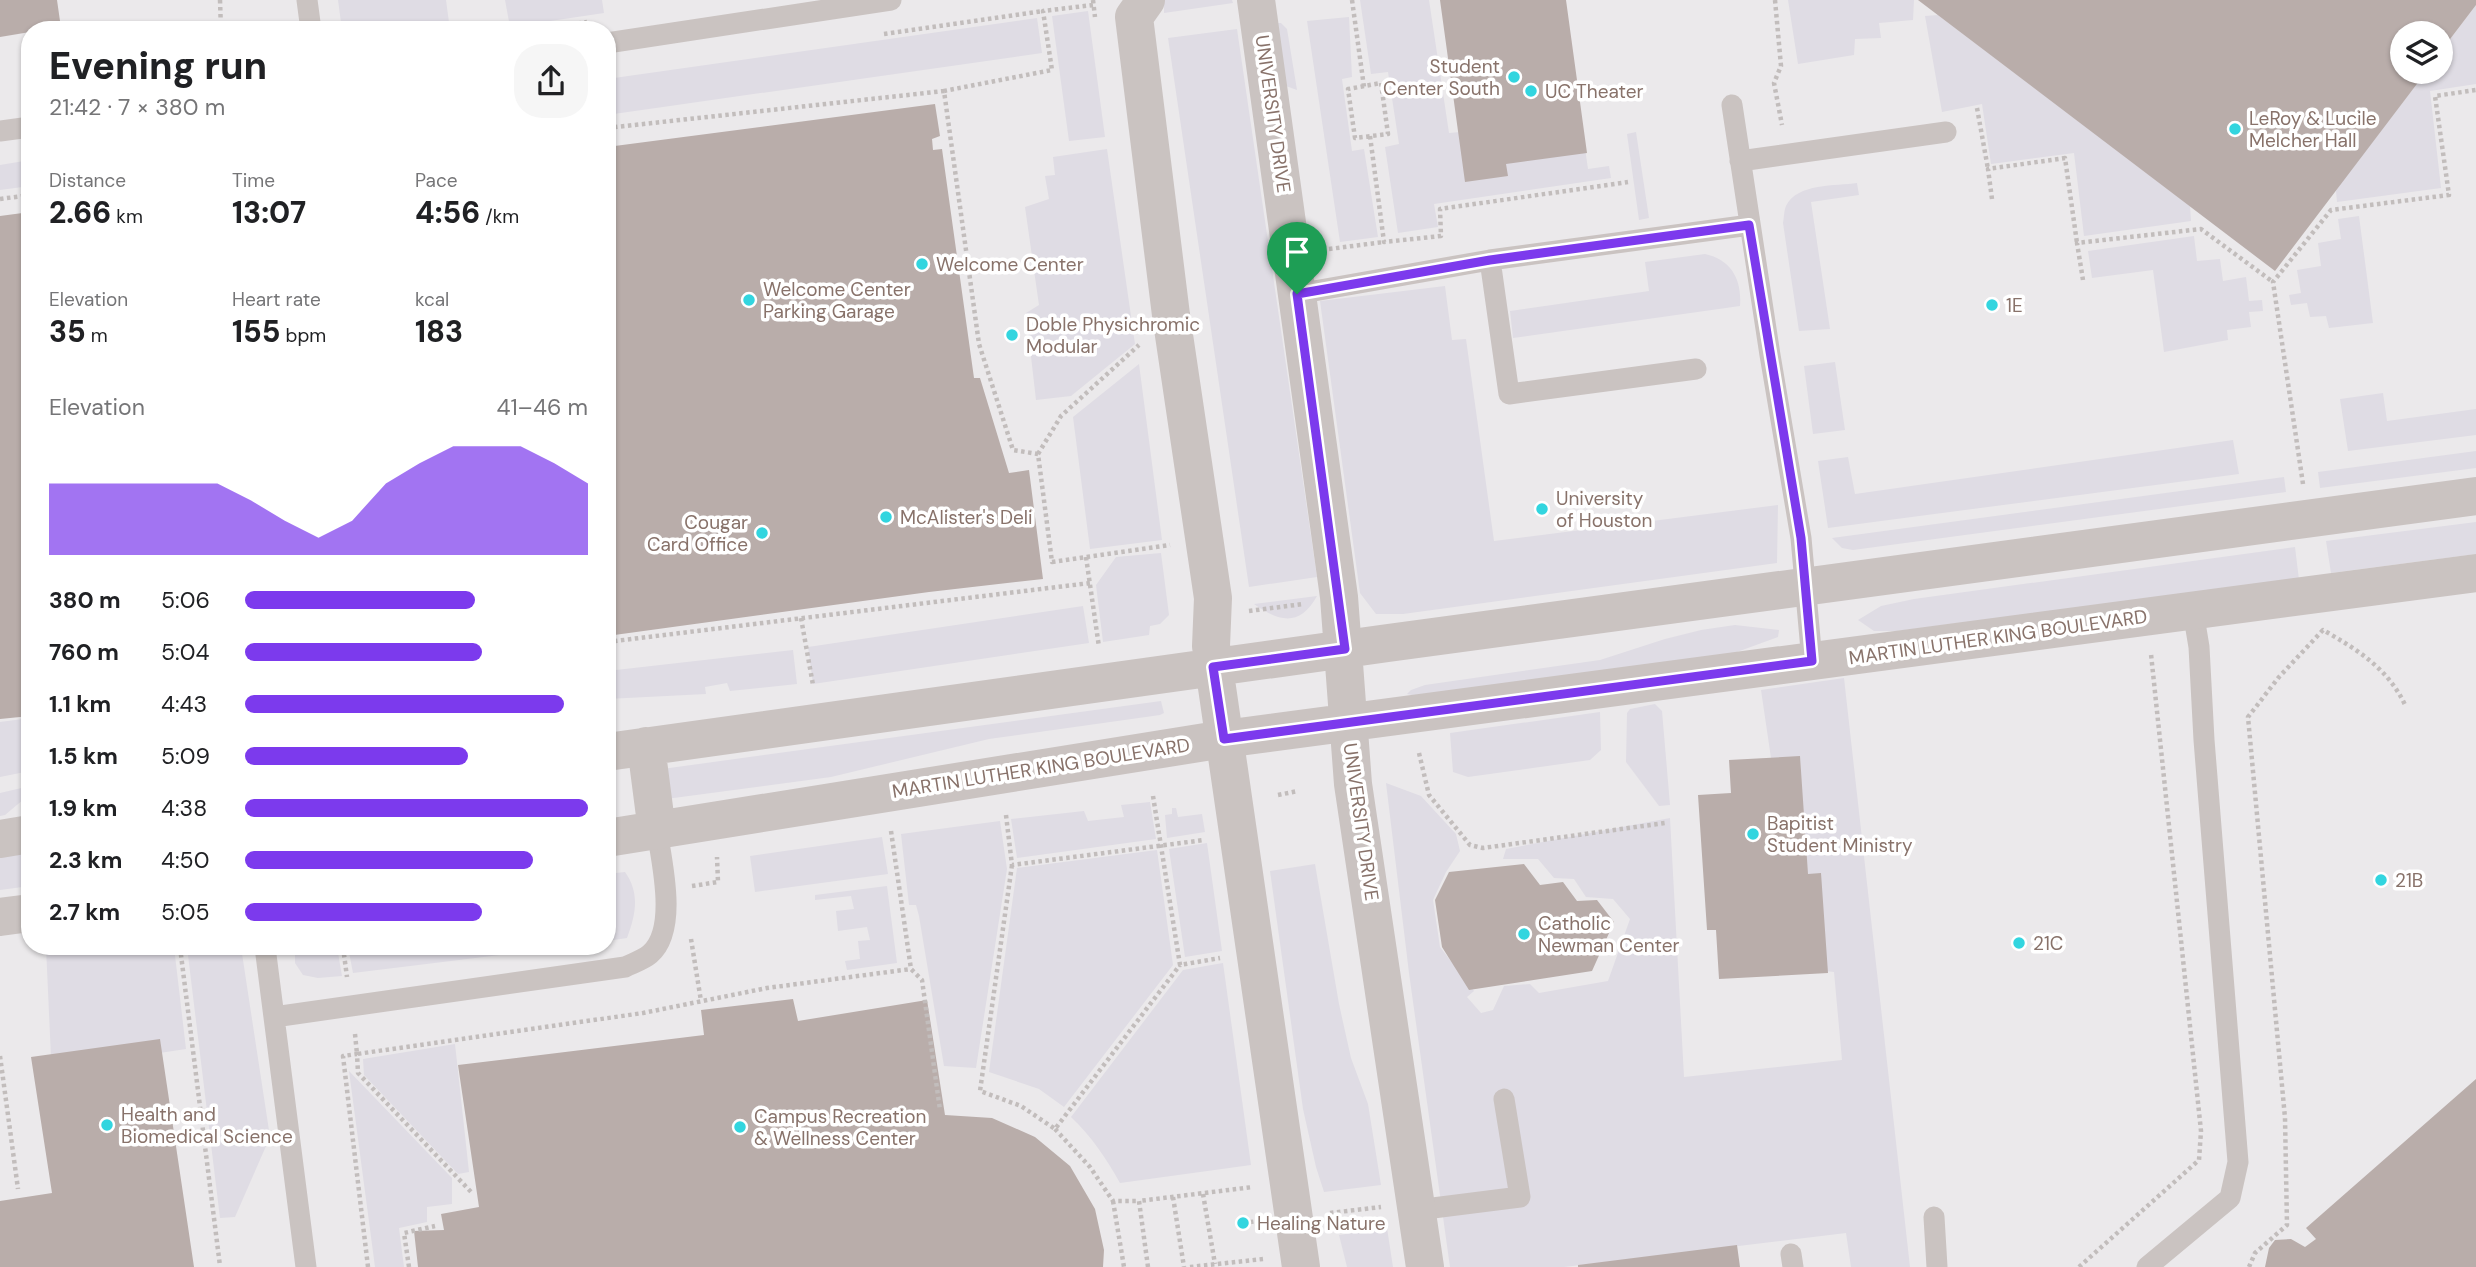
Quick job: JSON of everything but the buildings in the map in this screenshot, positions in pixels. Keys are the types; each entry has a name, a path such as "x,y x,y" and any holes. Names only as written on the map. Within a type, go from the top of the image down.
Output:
{"street":[{"name":"UNIVERSITY DRIVE","path":"1256,1 1345,649 1353,784 1401,1208 1425,1267"},
{"path":"1139,6 1171,315 1213,598 1213,667 1224,739 1284,1263"},
{"path":"616,751 2476,496"},
{"name":"MARTIN LUTHER KING BOULEVARD","path":"616,837 1224,739 2476,573"},
{"path":"646,746 657,831"},
{"path":"0,839 21,836"},
{"path":"0,917 21,914"}],"lane":[{"path":"307,0 310,21"},
{"path":"616,42 891,0"},
{"path":"1732,105 1801,538 1812,661"},
{"path":"0,131 21,128"},
{"path":"1740,161 1946,132"},
{"path":"1297,294 1490,260 1749,225"},
{"path":"1490,260 1509,394 1696,369"},
{"path":"2162,1262 2230,1198 2238,1161 2199,647 2193,611"},
{"path":"274,1017 625,967 650,954 664,933 666,905 657,831"},
{"path":"266,955 306,1267"},
{"path":"1401,1208 1520,1197 1504,1099"},
{"path":"1934,1217 1937,1267"}],"path":[{"path":"220,0 220,21"},
{"path":"1352,0 1364,87"},
{"path":"1775,0 1781,66 1774,83 1784,138"},
{"path":"616,127 944,91 1052,69 1043,11 1093,5"},
{"path":"1381,83 1388,134 1355,138 1348,89 1364,87 1381,83"},
{"path":"2273,282 2331,210 2449,195 2435,96 2476,90"},
{"path":"944,91 979,344 1013,450 1038,454"},
{"path":"1977,108 1992,199"},
{"path":"1370,136 1384,242"},
{"path":"1988,169 2066,158 2083,280"},
{"path":"1329,249 1441,236 1440,208 1628,182"},
{"path":"0,199 21,196"},
{"path":"2077,243 2201,229 2273,282 2304,490"},
{"path":"1141,343 1061,416 1038,454 1052,562 1170,545"},
{"path":"1086,557 1099,648"},
{"path":"616,641 1090,583"},
{"path":"1247,612 1311,603"},
{"path":"801,618 813,685"},
{"path":"2249,1267 2255,1254 2287,1224 2285,1118 2248,717 2279,677 2323,630 2365,655 2399,692 2406,707"},
{"path":"2079,1267 2199,1160 2201,1131 2151,654"},
{"path":"1419,753 1429,795 1470,845 1483,848 1665,823"},
{"path":"1278,795 1298,792"},
{"path":"1153,796 1180,965"},
{"path":"1006,815 1012,865 980,1091 1021,1106 1055,1129 1090,1167 1113,1201 1124,1267"},
{"path":"891,831 911,969 922,979 940,1110"},
{"path":"1012,865 1212,838"},
{"path":"688,886 718,882 717,854"},
{"path":"691,935 701,1001"},
{"path":"181,955 220,1266"},
{"path":"344,955 358,1073 473,1194"},
{"path":"1055,1129 1180,965 1230,957"},
{"path":"368,1267 343,1056 643,1013 767,988 911,969"},
{"path":"0,1056 18,1189"},
{"path":"1113,1201 1139,1201 1256,1187"},
{"path":"1203,1194 1215,1264"},
{"path":"1173,1197 1184,1267"},
{"path":"1139,1201 1148,1267"},
{"path":"1330,1213 1401,1208"},
{"path":"409,1267 404,1233 435,1226"},
{"path":"1191,1267 1284,1263"}],"shaded area":[{"name":"University of Houston","path":"0,0 2476,0 2476,1267 0,1267"},
{"path":"338,0 446,0 449,21 341,21"},
{"path":"505,0 602,0 604,13 550,21 509,21"},
{"path":"1164,0 1232,0 1233,3 1164,13"},
{"path":"1360,0 1429,0 1449,133 1460,132 1501,161 1585,148 1588,169 1609,166 1611,178 1434,204 1438,227 1398,233 1385,147 1399,144 1388,72 1371,74"},
{"path":"1788,0 1914,0 1913,20 1879,23 1881,38 1855,39 1854,55 1798,64"},
{"path":"2476,5 2476,84 2430,91 2441,188 2337,202 2336,191 2341,183 2417,84 2453,84 2453,35"},
{"path":"1088,11 1105,137 1069,141 1052,16"},
{"path":"1938,15 2190,206 2191,221 2084,236 2074,153 1991,164 1982,104 1942,112 1925,16"},
{"path":"1349,17 1352,77 1342,79 1352,151 1364,149 1378,237 1340,242 1307,21"},
{"path":"1037,18 1042,53 616,114 616,78"},
{"path":"1273,23 1281,23 1287,29 1297,90 1286,86"},
{"path":"1237,29 1317,577 1249,587 1168,38"},
{"path":"1636,132 1649,218 1639,220 1627,134"},
{"path":"1107,149 1135,344 1071,396 1036,400 1026,313 1039,305 1025,207 1049,199 1045,176 1055,175 1053,157"},
{"path":"21,162 21,187 0,190 0,165"},
{"path":"1857,183 1859,195 1811,202 1830,329 1799,331 1783,223 1785,208 1791,199 1808,189"},
{"path":"2359,216 2373,323 2329,328 2326,316 2310,317 2307,303 2291,305 2289,295 2301,293 2297,270 2321,266 2318,243 2341,239 2338,219"},
{"path":"2194,236 2197,261 2220,259 2223,281 2246,277 2249,301 2262,300 2263,311 2249,312 2251,327 2227,330 2228,340 2164,352 2153,270 2092,278 2088,251"},
{"path":"1705,254 1722,261 1733,272 1739,288 1740,306 1513,338 1510,311 1649,291 1645,262"},
{"path":"1445,286 1452,340 1466,339 1494,541 1778,505 1777,563 1403,614 1376,614 1360,593 1320,301"},
{"path":"1835,362 1845,430 1813,434 1804,366"},
{"path":"1139,364 1162,540 1090,549 1073,417"},
{"path":"2383,393 2387,421 2476,409 2476,435 2348,451 2340,399"},
{"path":"2233,440 2239,474 1828,528 1818,461 1848,457 1855,494"},
{"path":"2476,451 2476,468 2320,488 2318,472"},
{"path":"2284,477 2286,492 1853,550 1842,548 1832,538"},
{"path":"2476,522 2476,554 2331,573 2326,541"},
{"path":"2295,547 2299,580 1897,631 1874,631 1858,620 1881,606 1914,599"},
{"path":"1161,553 1169,615 1160,624 1150,626 1149,635 1103,642 1096,585 1116,557"},
{"path":"1317,596 1304,613 1296,617 1280,618 1254,604"},
{"path":"1083,606 1089,643 813,684 808,647"},
{"path":"1735,625 1779,630 1778,637 1726,656 1421,697 1407,694 1425,685 1600,660 1665,639"},
{"path":"793,650 797,684 730,691 727,683 705,687 706,694 616,699 616,670"},
{"path":"1844,678 1910,1267 1851,1267 1846,1233 1564,1267 1450,1267 1409,973 1386,783 1421,796 1456,834 1460,851 1446,872 1433,900 1440,947 1474,991 1467,997 1481,1013 1493,1010 1504,986 1530,984 1539,993 1608,981 1630,919 1613,899 1586,897 1574,879 1554,878 1538,859 1503,859 1506,849 1670,818 1684,1077 1842,1060 1834,972 1825,971 1806,875 1800,758 1771,758 1761,690"},
{"path":"1161,701 1164,713 1160,715 989,739 831,777 666,799 662,769"},
{"path":"1655,704 1662,711 1670,805 1659,806 1626,762 1627,713 1630,709"},
{"path":"1600,712 1601,750 1590,760 1468,777 1453,772 1450,733"},
{"path":"21,719 21,773 0,777 0,722"},
{"path":"21,788 21,802 0,816 0,793"},
{"path":"1150,802 1156,839 1017,858 1011,819 1084,811 1088,821 1124,817 1121,805"},
{"path":"1172,808 1176,808 1178,817 1202,814 1205,832 1167,838 1165,815 1172,814"},
{"path":"1000,821 1007,869 976,1068 944,1066 919,916 916,905 909,905 901,834"},
{"path":"882,837 888,874 755,892 750,856"},
{"path":"1207,843 1222,951 1185,957 1169,849"},
{"path":"1157,850 1173,965 1064,1107 1039,1089 989,1072 1017,868"},
{"path":"21,853 21,887 0,890 0,856"},
{"path":"1315,864 1339,1004 1351,1058 1368,1104 1381,1185 1324,1192 1303,1109 1270,871"},
{"path":"625,872 630,880 635,904 627,938 616,940 616,873"},
{"path":"887,886 897,963 847,970 845,961 860,959 858,941 870,940 867,927 838,931 836,911 854,909 851,896 815,900 815,895"},
{"path":"46,955 175,955 186,1049 153,1054 51,1057"},
{"path":"188,955 242,955 270,1137 235,1217 220,1218"},
{"path":"295,955 338,955 342,976 318,978 303,975 295,963"},
{"path":"350,955 500,955 353,973"},
{"path":"1223,963 1251,1165 1120,1183 1098,1148 1071,1117 1183,970"},
{"path":"455,1044 469,1172 458,1174 364,1075 363,1059"},
{"path":"349,1071 452,1178 452,1204 427,1207 427,1222 399,1228 404,1267 375,1267"},
{"path":"1387,1228 1393,1267 1347,1267 1339,1235"}],"place":[{"name":"Student Center South","path":"1514,77"},
{"name":"UC Theater","path":"1531,91"},
{"name":"LeRoy & Lucile Melcher Hall","path":"2235,129"},
{"name":"Welcome Center","path":"922,264"},
{"name":"Welcome Center Parking Garage","path":"749,300"},
{"name":"1E","path":"1992,305"},
{"name":"Doble Physichromic Modular","path":"1012,335"},
{"name":"University of Houston","path":"1542,509"},
{"name":"McAlister's Deli","path":"886,517"},
{"name":"Cougar Card Office","path":"762,533"},
{"name":"Bapitist Student Ministry","path":"1753,834"},
{"name":"21B","path":"2381,880"},
{"name":"Catholic Newman Center","path":"1524,934"},
{"name":"21C","path":"2019,943"},
{"name":"Health and Biomedical Science","path":"107,1125"},
{"name":"Campus Recreation & Wellness Center","path":"740,1127"},
{"name":"Healing Nature","path":"1243,1223"}],"route":[{"path":"1749,225 1801,538 1812,661 1224,739 1213,667 1345,649 1297,294 1490,260 1749,225"}]}
